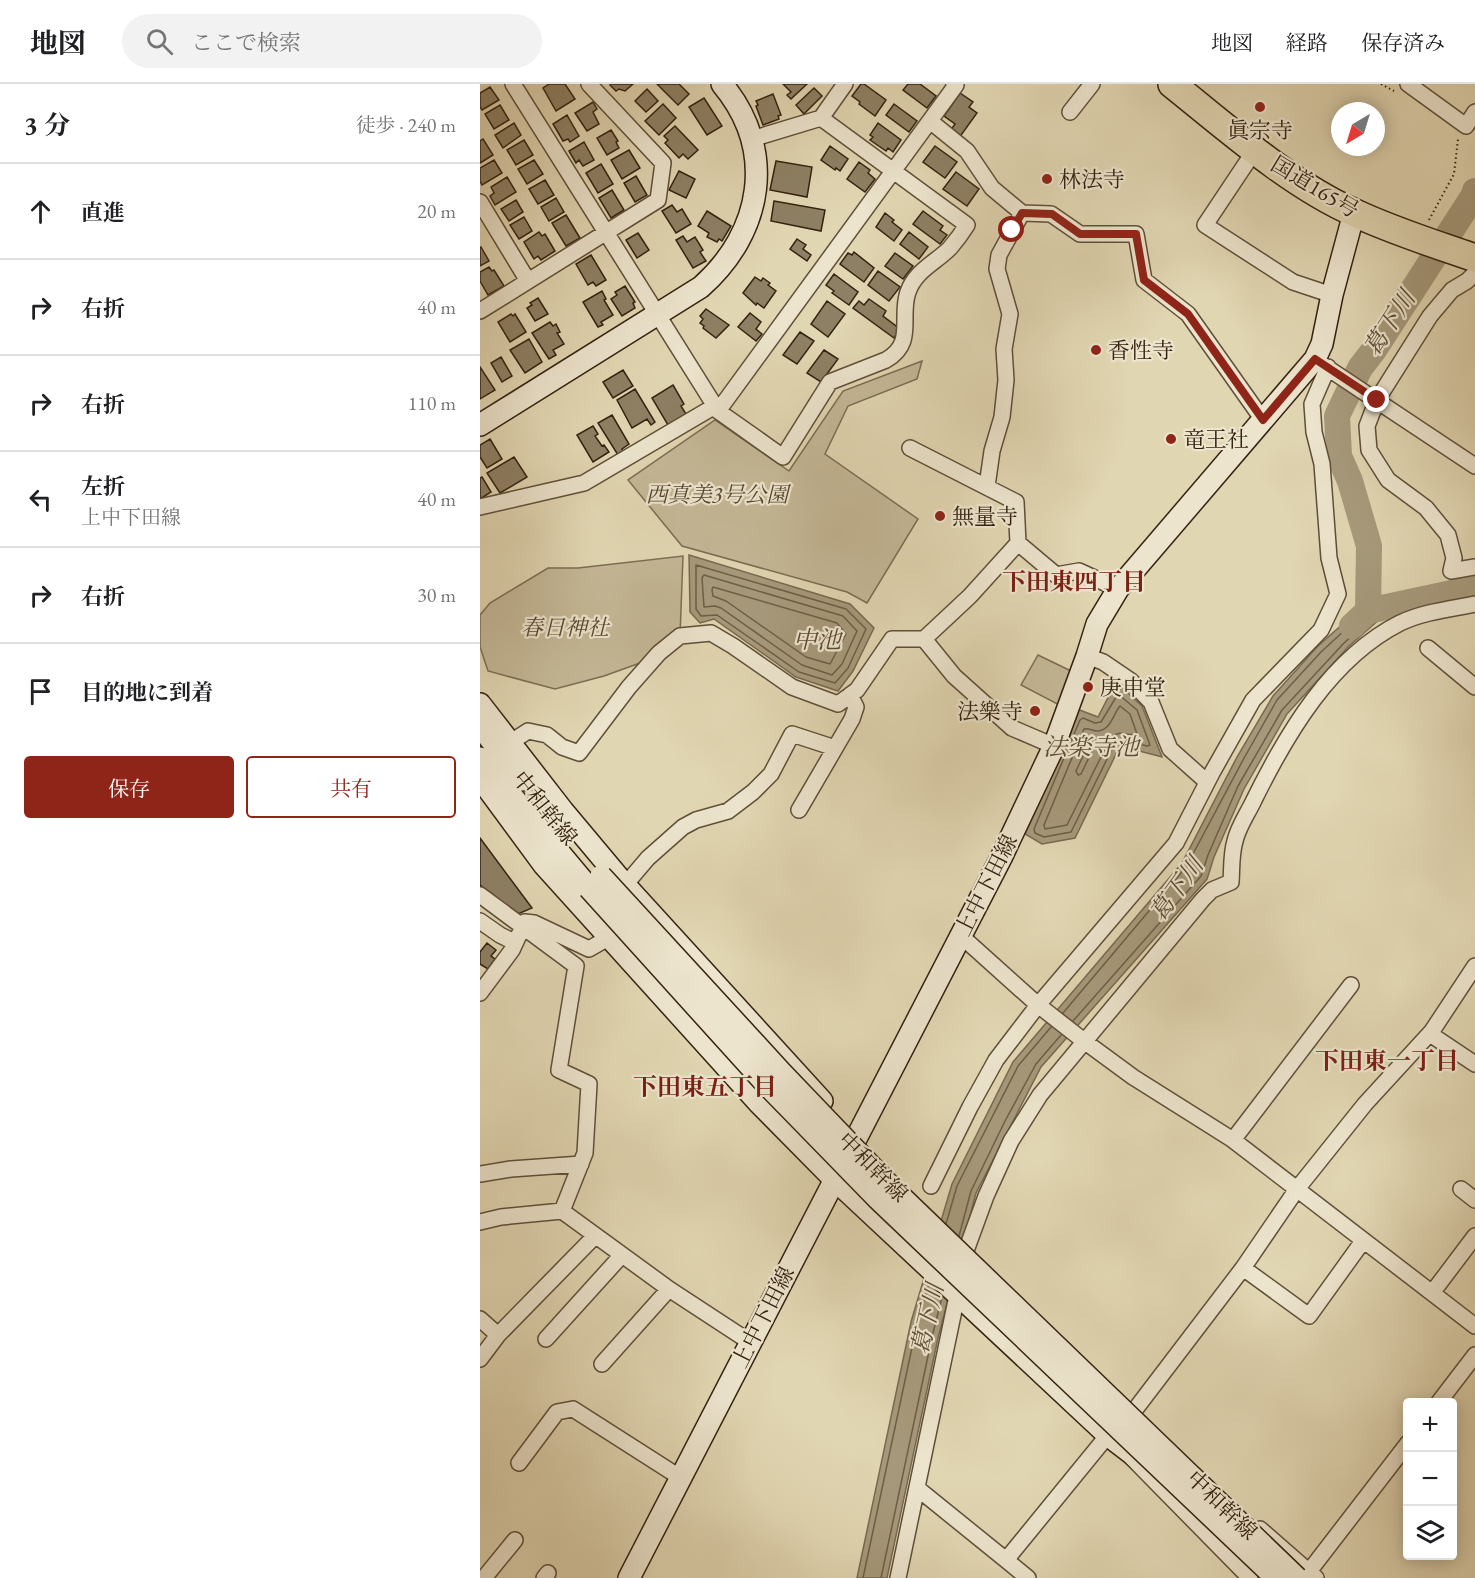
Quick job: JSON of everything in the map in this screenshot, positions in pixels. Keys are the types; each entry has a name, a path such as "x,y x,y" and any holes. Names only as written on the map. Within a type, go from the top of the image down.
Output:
{"highway":[{"name":"国道165号","path":"1172,84 1255,150 1310,188 1354,213 1475,258"}],"main road":[{"path":"480,425 701,287 716,274 736,247 749,220 757,175 752,139 738,107 722,84"},
{"name":"上中下田線","path":"629,1578 1001,858 1054,746 1087,656 1096,624 1118,589 1263,420 1321,363 1322,344 1332,295 1354,213"},
{"path":"480,704 488,758 544,865 758,1102 834,1179 1108,1435 1203,1509 1276,1578"},
{"name":"中和幹線","path":"480,726 488,758 766,1085 869,1190 1276,1578"},
{"path":"488,758 563,811 625,885 855,1138 927,1195 967,1248 1131,1415 1216,1508 1303,1577"},
{"name":"中和幹線","path":"595,882 891,1187 1303,1577"}],"street":[{"path":"513,84 717,409 783,457 831,382 886,360 899,349 905,332 905,302 912,282 918,274 949,248 967,225 821,118"},
{"path":"480,311 658,200 663,163 589,84"},
{"path":"480,507 585,483 717,409 930,121 956,85 954,84"},
{"path":"1070,112 1092,84"},
{"path":"1408,84 1466,126 1475,112"},
{"path":"752,139 821,118 838,87"},
{"path":"930,121 967,151 992,188 1022,213 1052,214 1080,234 1136,234 1144,280 1188,314 1263,420"},
{"path":"1255,150 1205,225 1293,282 1332,295"},
{"path":"480,202 528,281"},
{"path":"987,486 992,451 1002,417 1006,380 1004,349 1010,314 997,268 999,255 1022,213"},
{"path":"1475,273 1452,290 1430,316 1377,400 1367,426 1369,450 1388,480 1426,508 1448,535 1454,558 1451,571 1475,567"},
{"path":"927,1195 996,1060 1038,1005 1176,843 1253,700 1321,630 1338,594 1329,558 1322,464 1314,432 1312,404 1321,363 1475,466"},
{"path":"488,758 528,731 547,735 562,747 579,753 644,670 659,653 681,636 711,633 792,687 837,704 857,690 892,639 924,639 970,596 1018,543 1016,502 910,448"},
{"path":"1018,543 1056,575 1079,571 1118,589"},
{"path":"898,1578 967,1248 986,1196 1011,1141 1040,1095 1203,899 1212,890 1231,882 1235,839 1290,733 1315,698 1341,669 1372,641 1401,623 1428,614 1475,604"},
{"path":"924,639 954,676 1012,728 1054,746"},
{"path":"1428,648 1475,687"},
{"path":"1087,656 1103,662 1131,681 1151,702 1170,749 1207,782"},
{"path":"798,810 852,719 856,706 850,694"},
{"path":"625,885 648,858 683,827 696,820 728,811 753,792 771,774 792,734 835,748"},
{"path":"480,895 576,966 559,1070 589,1084 585,1153 562,1211"},
{"path":"480,921 514,942"},
{"path":"480,993 512,950 525,922 534,923 589,949 609,938"},
{"path":"960,935 1038,1005 1084,1041 1133,1077 1233,1140 1475,1326"},
{"path":"1131,1415 1242,1268 1297,1190 1365,1104 1430,1034 1475,966"},
{"path":"1233,1140 1351,985"},
{"path":"1430,1034 1475,1064"},
{"path":"480,1174 511,1169 581,1164"},
{"path":"1461,1189 1475,1200"},
{"path":"480,1222 501,1217 562,1211 669,1288 750,1342"},
{"path":"480,1359 498,1335 595,1236"},
{"path":"1432,1293 1475,1236"},
{"path":"1242,1268 1308,1316 1364,1241"},
{"path":"546,1339 622,1255"},
{"path":"602,1365 669,1288"},
{"path":"480,1318 498,1335"},
{"path":"1442,1398 1475,1355"},
{"path":"519,1463 557,1412 573,1409 681,1478"},
{"path":"1006,1560 1108,1435 1250,1578"},
{"path":"1303,1577 1403,1448"},
{"path":"917,1488 1028,1578"},
{"path":"484,1578 515,1540"}],"path":[{"path":"1425,240 1454,174 1459,136 1466,126"}],"green space":[{"name":"西真美3号公園","path":"922,361 917,379 848,406 825,454 918,519 867,603 847,592 682,546 628,480 715,420 789,471 843,391"},
{"name":"春日神社","path":"683,556 680,636 640,663 604,676 555,689 488,671 480,647 480,615 490,603 548,568 578,568"},
{"path":"1038,655 1073,672 1061,706 1021,685"}],"water":[{"name":"中池","path":"689,555 850,604 874,628 853,671 838,691 796,677 714,619 700,623 690,612"},
{"path":"1362,597 1381,600 1381,618 1348,647 1287,714 1244,789 1214,857 1207,879 1041,1067 976,1193 938,1338 887,1578 857,1578 911,1322 952,1184 1013,1062 1182,863 1237,757 1273,696 1317,647 1355,613"},
{"name":"法楽寺池","path":"1116,682 1142,706 1162,757 1120,746 1075,838 1042,844 1025,834 1077,709 1098,717"}],"building":[{"path":"549,84 565,84 575,99 556,111 543,88"},
{"path":"611,84 633,84 625,91 619,89 616,91"},
{"path":"657,84 679,84 689,94 678,105"},
{"path":"783,84 807,84 791,99 787,95 791,92"},
{"path":"861,84 886,100 875,116 852,96"},
{"path":"908,84 920,84 936,96 927,108 903,90"},
{"path":"490,87 499,100 482,110 480,93"},
{"path":"814,88 822,96 804,114 796,105"},
{"path":"647,89 658,101 646,112 635,101"},
{"path":"960,93 973,102 969,107 977,113 959,138 950,131 955,124 944,116"},
{"path":"773,94 781,115 778,116 779,119 763,125 756,101"},
{"path":"704,98 722,126 707,135 689,107"},
{"path":"593,102 597,109 593,112 599,124 587,131 575,113"},
{"path":"663,104 676,118 659,135 645,121"},
{"path":"894,104 917,121 909,132 886,115"},
{"path":"500,105 509,120 494,129 485,114"},
{"path":"567,115 579,136 570,142 568,139 563,141 553,124"},
{"path":"514,123 521,135 503,148 495,135"},
{"path":"878,123 901,140 893,152 888,148 886,151 870,140 873,137 870,135"},
{"path":"675,126 698,150 688,159 683,154 679,158 665,143 668,140 664,136"},
{"path":"611,130 618,141 616,142 619,148 607,155 597,138"},
{"path":"483,139 493,155 480,163 480,141"},
{"path":"524,140 533,155 516,165 507,150"},
{"path":"584,142 594,160 583,166 579,160 576,163 569,151"},
{"path":"830,146 848,159 840,171 821,160"},
{"path":"935,146 957,162 945,178 923,162"},
{"path":"629,150 640,168 622,179 611,160"},
{"path":"494,160 502,173 482,185 480,168"},
{"path":"534,160 543,174 527,184 518,169"},
{"path":"776,161 812,167 807,197 770,190"},
{"path":"859,162 870,170 868,173 875,179 865,192 847,179"},
{"path":"601,164 613,184 598,193 586,173"},
{"path":"679,171 695,179 686,198 669,190"},
{"path":"956,172 979,189 967,206 943,189"},
{"path":"636,176 647,195 635,202 624,183"},
{"path":"507,177 516,192 495,205 490,196 494,193 491,187"},
{"path":"545,180 554,195 538,204 529,189"},
{"path":"612,190 624,210 611,218 599,198"},
{"path":"556,198 564,212 549,221 541,207"},
{"path":"516,200 523,212 509,221 501,209"},
{"path":"774,201 825,210 821,231 771,221"},
{"path":"672,205 677,212 682,209 691,224 676,233 662,211"},
{"path":"707,211 731,226 722,241 719,239 717,242 707,237 709,233 698,226"},
{"path":"923,211 943,226 940,230 947,235 940,244 913,224"},
{"path":"885,213 902,230 894,241 876,227"},
{"path":"566,215 580,238 566,246 552,223"},
{"path":"524,217 532,231 519,239 510,225"},
{"path":"539,232 542,236 545,234 555,251 541,260 538,256 534,259 524,242"},
{"path":"909,232 928,247 919,259 900,244"},
{"path":"638,233 649,250 637,258 626,240"},
{"path":"683,236 687,242 695,237 703,250 700,252 706,261 693,268 676,240"},
{"path":"797,239 806,245 803,249 811,255 807,261 790,249"},
{"path":"480,248 489,261 480,266"},
{"path":"854,252 874,268 864,282 840,264 848,253 852,255"},
{"path":"895,253 913,266 903,279 885,266"},
{"path":"591,255 606,280 596,286 593,282 588,285 576,264"},
{"path":"489,267 492,271 494,270 504,286 488,295 480,281 480,272"},
{"path":"878,271 900,287 889,301 868,285"},
{"path":"834,274 858,292 849,305 832,293 834,291 826,285"},
{"path":"755,277 761,281 763,278 776,291 764,308 757,303 756,305 743,293"},
{"path":"625,286 635,302 633,303 635,308 622,316 611,299 617,295 615,292"},
{"path":"602,291 606,299 604,300 613,315 601,322 603,325 598,327 583,302"},
{"path":"538,298 548,314 535,321 527,308"},
{"path":"869,299 886,311 883,316 900,329 894,338 853,308 859,301 864,305"},
{"path":"827,301 845,314 828,337 811,324"},
{"path":"706,309 729,325 716,338 700,323 703,319 700,316"},
{"path":"750,313 761,322 756,329 762,334 756,341 738,327"},
{"path":"511,314 513,316 515,314 526,332 510,342 498,322"},
{"path":"550,322 553,326 556,324 560,332 557,333 564,344 553,350 556,355 549,359 532,333"},
{"path":"800,332 814,341 797,364 783,355"},
{"path":"529,339 542,362 525,373 510,350"},
{"path":"824,350 838,359 821,382 807,373"},
{"path":"501,357 512,376 502,382 491,363"},
{"path":"480,367 495,390 480,399"},
{"path":"623,370 633,386 613,398 603,382"},
{"path":"673,385 684,404 681,406 686,414 668,425 652,398"},
{"path":"635,389 655,422 651,425 647,419 632,428 617,400"},
{"path":"612,415 629,444 618,455 598,423"},
{"path":"593,426 598,434 595,436 609,452 593,462 577,435"},
{"path":"490,439 502,459 487,468 480,457 480,445"},
{"path":"514,457 527,477 500,493 487,473"},
{"path":"482,477 491,492 480,499 480,478"},
{"path":"480,838 532,908 518,914 480,885"},
{"path":"487,943 496,950 491,956 495,959 488,969 480,964 480,952"}],"waterway":[{"name":"葛下川","path":"1352,626 1368,611 1369,546 1350,481 1339,456 1337,416 1360,368 1374,350 1475,191"},
{"path":"1368,611 1475,588"}],"place":[{"name":"眞宗寺","path":"1260,107"},
{"name":"林法寺","path":"1047,179"},
{"name":"香性寺","path":"1096,350"},
{"name":"竜王社","path":"1171,439"},
{"name":"無量寺","path":"940,516"},
{"name":"庚申堂","path":"1088,687"},
{"name":"法樂寺","path":"1035,711"}],"district":[{"name":"下田東四丁目","path":"1074,581"},
{"name":"下田東一丁目","path":"1387,1060"},
{"name":"下田東五丁目","path":"705,1086"}],"route":[{"path":"1012,230 1022,213 1052,214 1080,234 1136,234 1144,280 1188,314 1263,420 1315,359 1377,400"}]}
